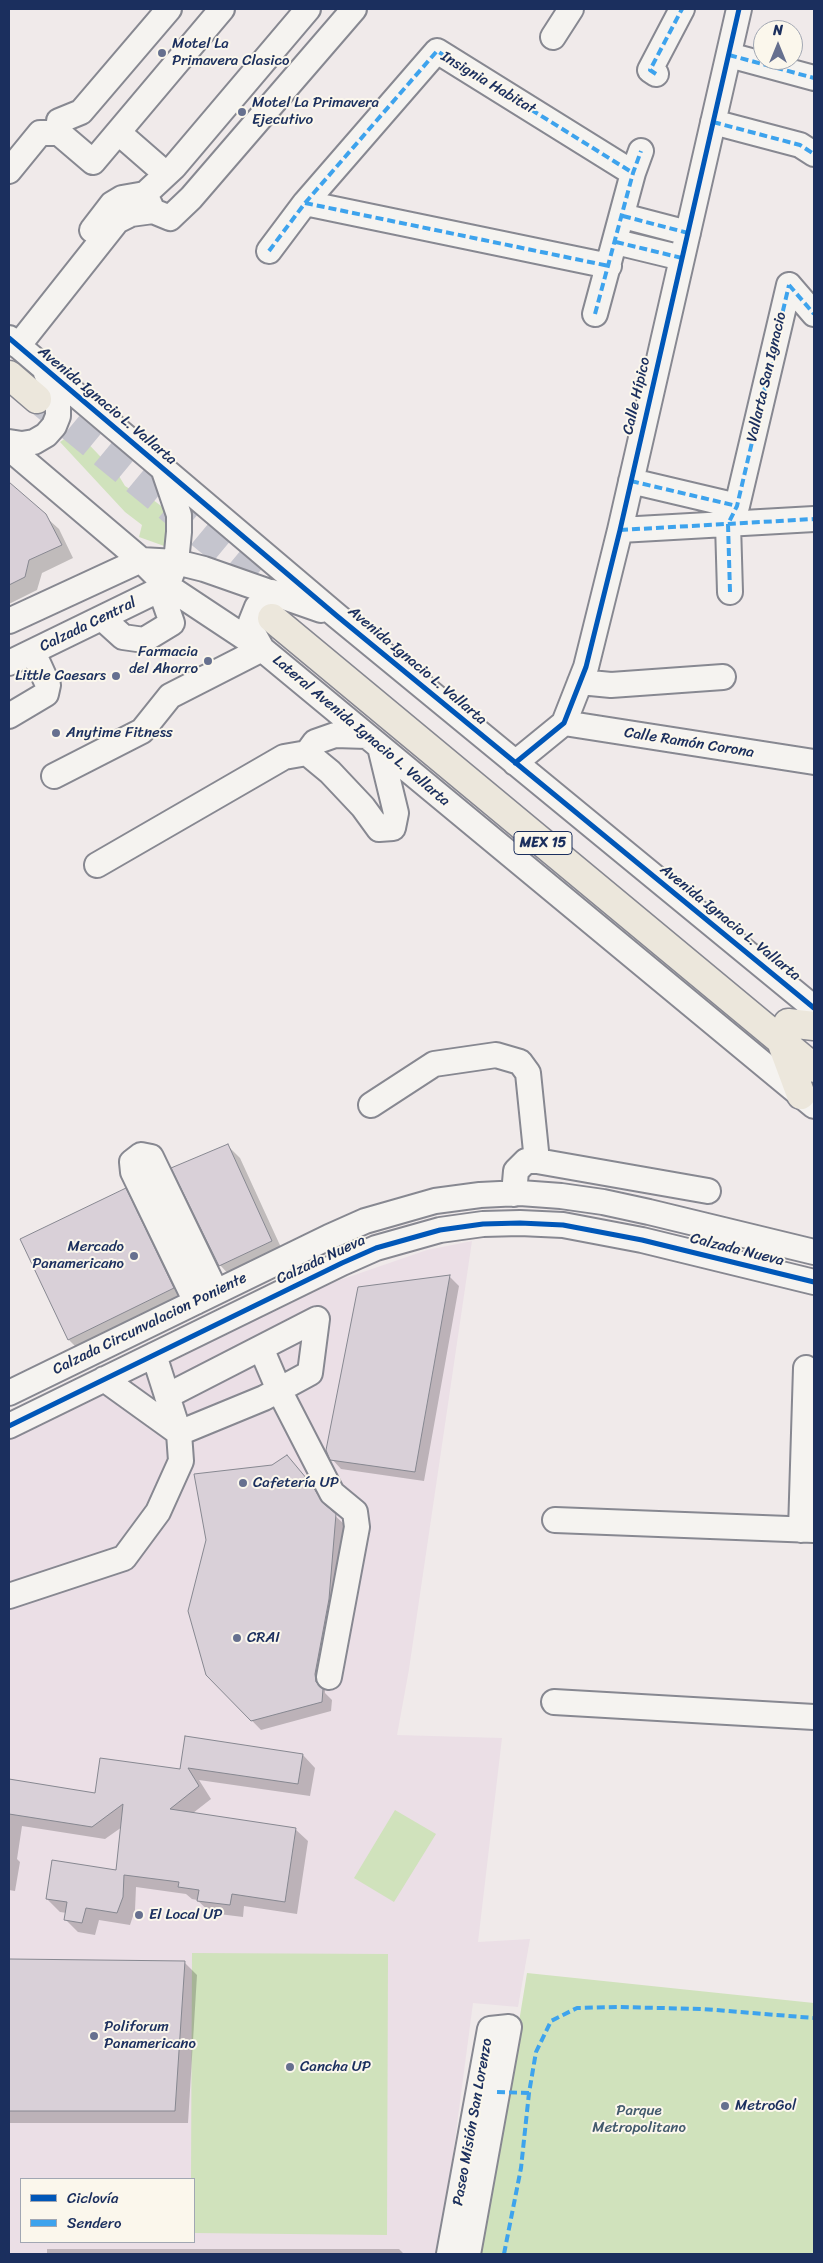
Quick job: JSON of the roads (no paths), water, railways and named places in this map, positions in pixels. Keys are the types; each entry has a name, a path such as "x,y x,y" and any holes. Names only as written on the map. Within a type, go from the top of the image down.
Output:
{"highway":[{"path":"9,375 24,404"},
{"name":"MEX 15","path":"276,604 814,1044"},
{"path":"794,1029 808,1100"},
{"name":"MEX 15","path":"794,1029 814,1068"}],"street":[{"path":"9,171 40,133 59,127 81,112 169,9"},
{"path":"9,156 31,129 59,127 93,162 222,9"},
{"path":"12,340 117,221 149,203 170,171 308,9"},
{"path":"149,203 170,218 196,192 354,9"},
{"path":"553,37 571,9"},
{"path":"656,74 650,70 682,9"},
{"name":"Calle Hípico","path":"515,763 564,723 586,667 620,530 740,9"},
{"name":"Insignia Habitat","path":"268,251 305,203 437,51 633,173"},
{"path":"729,55 814,78"},
{"path":"713,122 800,145 814,154"},
{"path":"119,133 170,171 194,184 196,192"},
{"path":"595,314 616,242 633,173 641,152"},
{"path":"305,203 609,266"},
{"path":"623,216 688,233"},
{"path":"616,242 682,258"},
{"name":"Vallarta San Ignacio","path":"730,592 732,515 789,285 814,314"},
{"name":"Avenida Ignacio L. Vallarta","path":"12,340 46,371 337,616 814,1008"},
{"path":"9,442 22,444 34,442 46,435 54,426 58,403 46,371"},
{"name":"Lateral Avenida Ignacio L. Vallarta","path":"9,448 141,560 164,588 190,601 262,649 808,1100"},
{"path":"164,470 179,515 176,562 164,588 172,623"},
{"path":"631,481 732,515"},
{"path":"620,530 732,515 814,519"},
{"path":"9,621 141,560 176,562 204,569 276,604 337,616"},
{"name":"Calzada Central","path":"9,663 164,588"},
{"path":"102,618 123,637 144,640 172,623 190,601"},
{"path":"54,776 142,731 170,696 262,649 253,633 251,622 257,606 276,604"},
{"path":"9,716 46,694 48,685 32,652"},
{"path":"580,682 611,685 723,677"},
{"name":"Calle Ramón Corona","path":"564,723 814,762"},
{"path":"97,865 284,757 307,753 315,742 335,736 373,742 396,813 393,828 379,829 363,807 330,772 307,753"},
{"path":"371,1105 434,1064 496,1055 520,1062 528,1073 537,1161"},
{"path":"140,1155 150,1157 206,1297 133,1172 132,1162 140,1155"},
{"path":"514,1194 516,1171 526,1161 537,1161 708,1191"},
{"name":"Calzada Circunvalacion Poniente","path":"9,1393 366,1221 435,1201 480,1195 561,1196 603,1202 649,1212 814,1252"},
{"path":"561,1196 563,1225"},
{"name":"Calzada Nueva","path":"9,1426 376,1248 440,1230 483,1224 563,1225 642,1240 814,1282"},
{"path":"167,1396 317,1319 310,1373 264,1398 179,1433"},
{"path":"260,1348 279,1390 332,1493 355,1512 357,1527 329,1677"},
{"path":"9,1596 124,1558 158,1512 181,1461 179,1433 154,1355"},
{"path":"555,1520 808,1530 809,1415 806,1368"},
{"path":"104,1379 179,1433"},
{"path":"554,1702 814,1717"},
{"name":"Paseo Misión San Lorenzo","path":"450,2254 490,2028 509,2027 468,2254"}],"tunnel":[{"path":"38,400 273,594"}],"place":[{"name":"Motel La Primavera Clasico","path":"162,53"},
{"name":"Motel La Primavera Ejecutivo","path":"242,112"},
{"name":"Farmacia del Ahorro","path":"208,661"},
{"name":"Little Caesars","path":"116,676"},
{"name":"Anytime Fitness","path":"56,733"},
{"name":"Mercado Panamericano","path":"134,1256"},
{"name":"Cafetería UP","path":"243,1483"},
{"name":"CRAI","path":"237,1638"},
{"name":"El Local UP","path":"139,1915"},
{"name":"Poliforum Panamericano","path":"94,2036"},
{"name":"Cancha UP","path":"290,2067"},
{"name":"MetroGol","path":"725,2106"}],"park label":[{"name":"Parque Metropolitano","path":"639,2120"}]}
